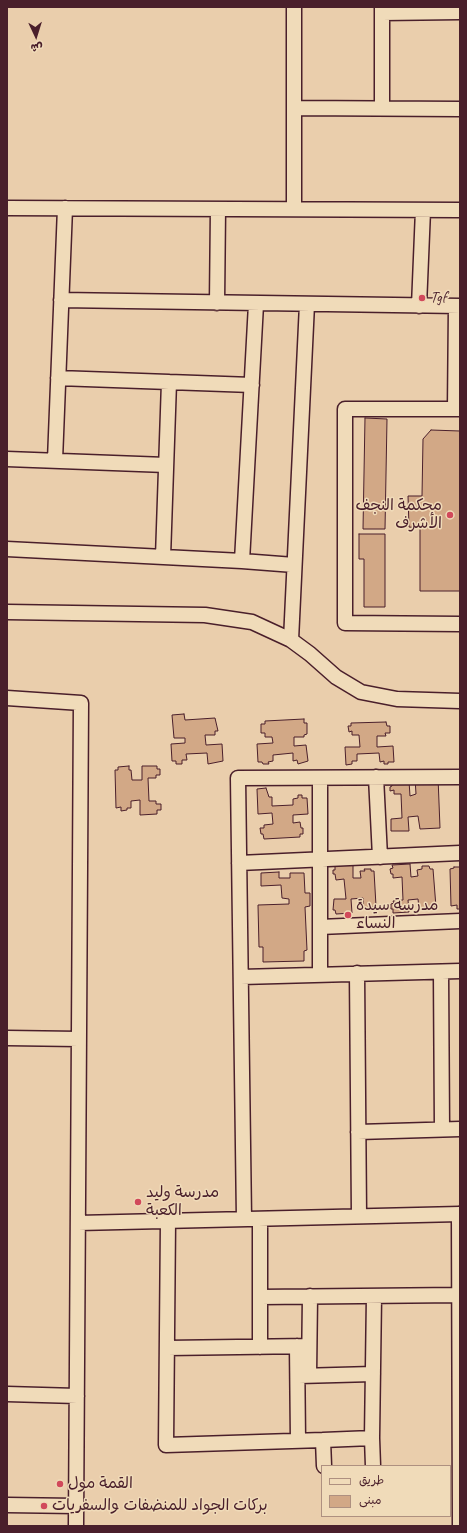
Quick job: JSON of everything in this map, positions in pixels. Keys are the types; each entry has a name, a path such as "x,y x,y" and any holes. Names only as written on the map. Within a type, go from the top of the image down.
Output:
{"street":[{"path":"294,7 294,209"},
{"path":"382,108 382,10 460,12"},
{"path":"294,108 460,109"},
{"path":"7,208 460,210"},
{"path":"55,460 65,208"},
{"path":"217,303 218,209"},
{"path":"419,306 423,210"},
{"path":"61,300 458,306 458,409 345,409 345,623 460,624"},
{"path":"242,562 256,304"},
{"path":"291,640 307,304"},
{"path":"58,378 252,385"},
{"path":"163,558 169,382"},
{"path":"7,458 166,465"},
{"path":"7,550 294,566"},
{"path":"7,612 205,615 252,622 291,640 310,654 336,677 360,692 397,699 460,701"},
{"path":"7,698 81,703 76,1526"},
{"path":"376,777 380,857"},
{"path":"244,1219 238,778 460,777"},
{"path":"320,778 320,974"},
{"path":"239,863 460,853"},
{"path":"320,927 460,921"},
{"path":"241,977 460,971"},
{"path":"441,972 442,1129"},
{"path":"357,973 359,1216"},
{"path":"7,1038 79,1039"},
{"path":"358,1132 460,1128"},
{"path":"78,1222 459,1214 459,1295 455,1481 460,1526"},
{"path":"260,1219 260,1347"},
{"path":"168,1221 166,1445 372,1438"},
{"path":"260,1297 459,1295"},
{"path":"298,1440 303,1376 303,1346 310,1296"},
{"path":"373,1465 374,1296"},
{"path":"167,1348 303,1346"},
{"path":"303,1376 373,1374"},
{"path":"7,1394 77,1396"},
{"path":"323,1440 324,1465"},
{"path":"7,1505 76,1506"}],"building":[{"path":"365,418 387,419 385,529 363,529"},
{"path":"431,430 460,431 460,591 420,591 420,528 409,527 408,496 422,496 423,439"},
{"path":"359,534 385,534 385,607 364,607 364,559 359,559"},
{"path":"184,714 185,720 215,718 218,731 215,731 215,735 205,735 206,745 222,744 223,761 208,764 207,753 186,754 187,760 182,760 182,764 176,764 176,761 172,761 171,744 185,743 185,738 174,738 172,715"},
{"path":"304,719 304,723 307,723 307,734 304,735 304,737 294,737 294,746 306,745 308,761 298,764 297,760 293,761 293,753 273,755 273,761 268,762 269,764 258,762 257,744 273,743 272,737 265,737 265,733 261,733 261,724 265,724 265,721"},
{"path":"386,722 387,726 390,726 390,733 385,733 386,736 377,736 377,747 393,746 394,762 384,764 384,761 380,762 379,753 357,754 357,761 352,761 352,764 346,765 345,747 360,747 359,735 352,735 352,731 349,732 348,726 351,726 351,723"},
{"path":"129,766 132,780 142,780 142,766 157,766 157,769 160,769 160,775 156,775 156,778 148,778 149,801 156,801 156,804 161,804 161,810 157,810 157,814 140,815 140,800 131,801 131,808 127,808 127,810 121,811 121,807 116,808 115,770 118,770 118,767"},
{"path":"438,777 440,828 420,829 418,816 408,817 409,831 391,831 391,819 402,818 401,794 394,794 394,790 390,791 392,782 409,781 410,796 416,794 415,778"},
{"path":"266,788 269,797 272,797 272,806 293,805 293,799 298,798 298,795 302,795 302,798 307,798 308,814 293,815 293,823 300,822 301,828 303,828 303,834 300,834 300,837 264,839 260,828 264,828 264,825 273,824 272,813 258,814 257,789"},
{"path":"353,864 353,878 361,878 360,871 365,871 364,869 371,869 371,871 374,871 376,906 366,909 366,907 363,907 363,898 351,899 352,913 336,914 335,910 333,910 334,899 346,899 344,879 336,880 333,870 335,870 335,865"},
{"path":"410,864 411,877 418,876 417,870 422,869 422,866 429,866 430,869 433,869 436,907 419,908 418,899 408,900 409,912 393,913 391,904 394,903 393,901 403,900 402,877 393,878 393,874 391,874 390,869 393,868 392,865"},
{"path":"460,867 460,909 457,909 457,905 451,906 450,869"},
{"path":"279,872 279,878 290,878 290,873 304,873 305,893 310,893 310,906 305,907 307,950 304,951 304,961 263,962 263,947 259,947 258,905 289,904 289,899 282,898 281,885 261,886 261,873"}],"place":[{"name":"Tgf","path":"422,298"},
{"name":"محكمة النجف الأشرف","path":"450,515"},
{"name":"مدرسة سيدة النساء","path":"348,915"},
{"name":"مدرسة وليد الكعبة","path":"138,1202"},
{"name":"القمة مول","path":"60,1484"},
{"name":"بركات الجواد للمنضفات والسفريات","path":"44,1506"}]}
